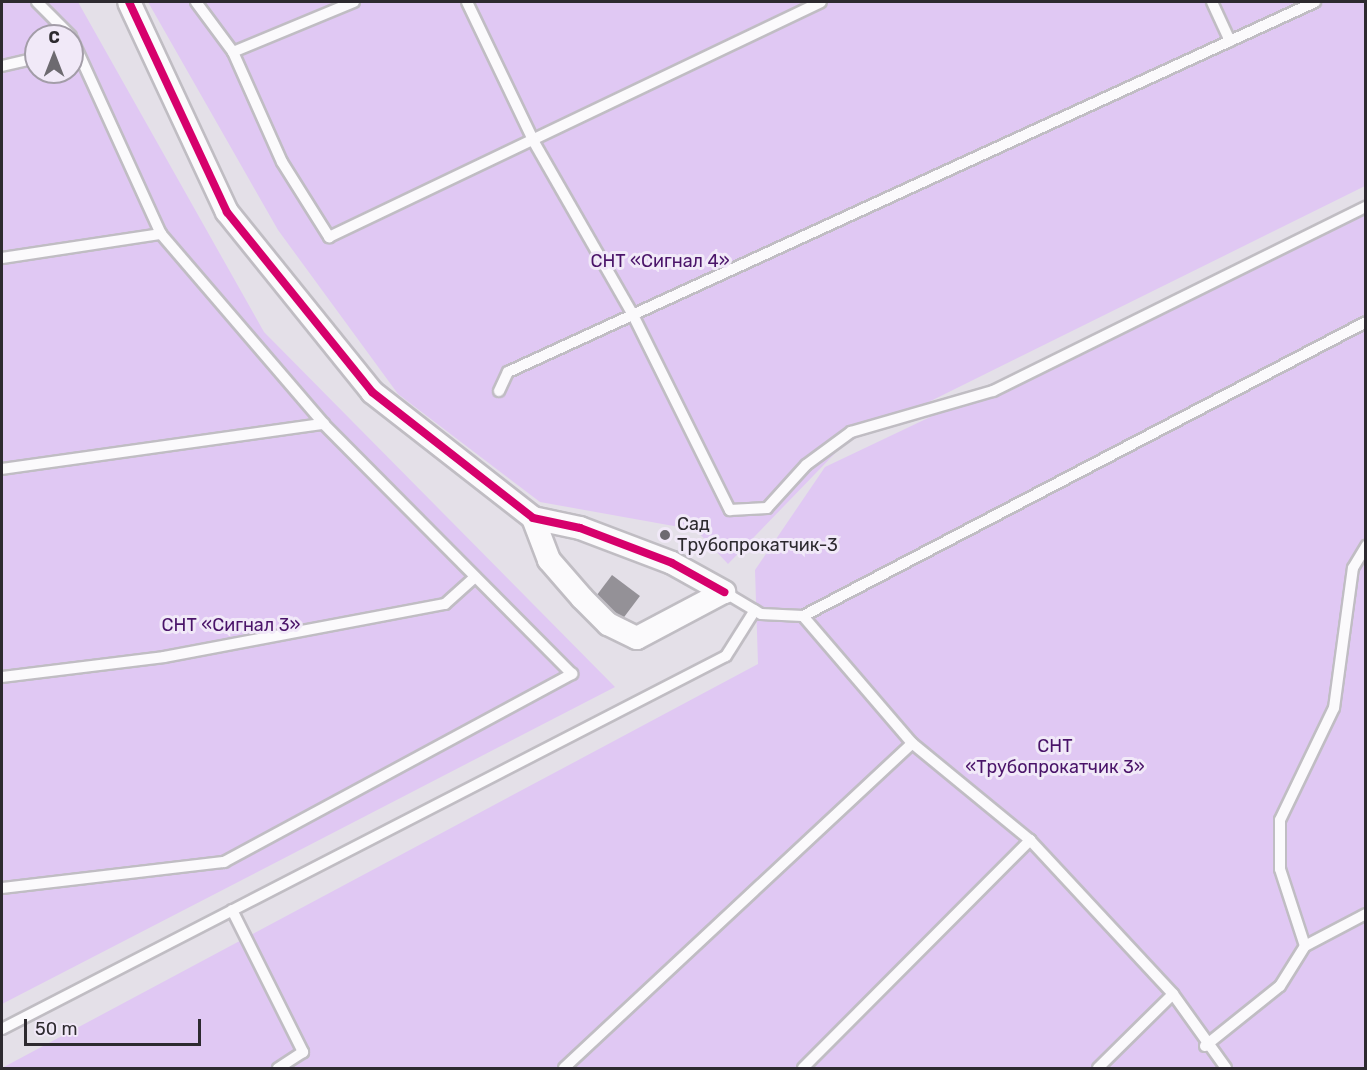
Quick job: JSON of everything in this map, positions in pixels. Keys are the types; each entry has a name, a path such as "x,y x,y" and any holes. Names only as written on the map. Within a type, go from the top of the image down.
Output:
{"street":[{"path":"129,2 227,212 372,392 533,518 580,528 672,563 724,592"},
{"path":"533,518 549,560 608,624 637,638 724,592"}],"lane":[{"path":"37,2 58,24"},
{"path":"196,2 233,52 282,162 329,237 534,142 821,2"},
{"path":"233,52 354,2"},
{"path":"467,2 534,142 633,315 730,510 767,508 806,465 851,432 993,391 1365,207"},
{"path":"1212,2 1230,41"},
{"path":"499,391 508,372 1316,2"},
{"path":"2,66 24,61"},
{"path":"2,888 224,862 572,674 324,424 161,234 84,69"},
{"path":"2,258 161,234"},
{"path":"724,592 754,610 803,616 1365,322"},
{"path":"2,469 324,424"},
{"path":"1305,946 1280,869 1280,820 1334,708 1353,568 1365,546"},
{"path":"2,677 164,657 445,604 475,577"},
{"path":"2,1029 726,656 754,610"},
{"path":"803,616 912,743 1030,840 1173,994 1205,1046 1226,1068"},
{"path":"564,1068 912,743"},
{"path":"803,1068 1030,840"},
{"path":"232,910 303,1052 278,1068"},
{"path":"1205,1046 1280,986 1305,946 1365,914"},
{"path":"1098,1068 1173,994"}],"green space":[{"name":"СНТ «Сигнал 3»","path":"2,2 78,2 264,332 615,687 2,1004"},
{"name":"СНТ «Сигнал 4»","path":"148,2 1365,2 1365,186 844,444 728,564 696,530 540,502 398,394 278,230"},
{"name":"СНТ «Трубопрокатчик 3»","path":"1365,210 1365,1068 2,1068 758,664 755,570 825,467"}],"building":[{"path":"612,575 640,596 621,621 593,600"}],"cycle path":[{"path":"129,2 227,212 372,392 533,518 580,528 672,563 724,592"}],"place":[{"name":"Сад Трубопрокатчик-3","path":"665,535"}]}
